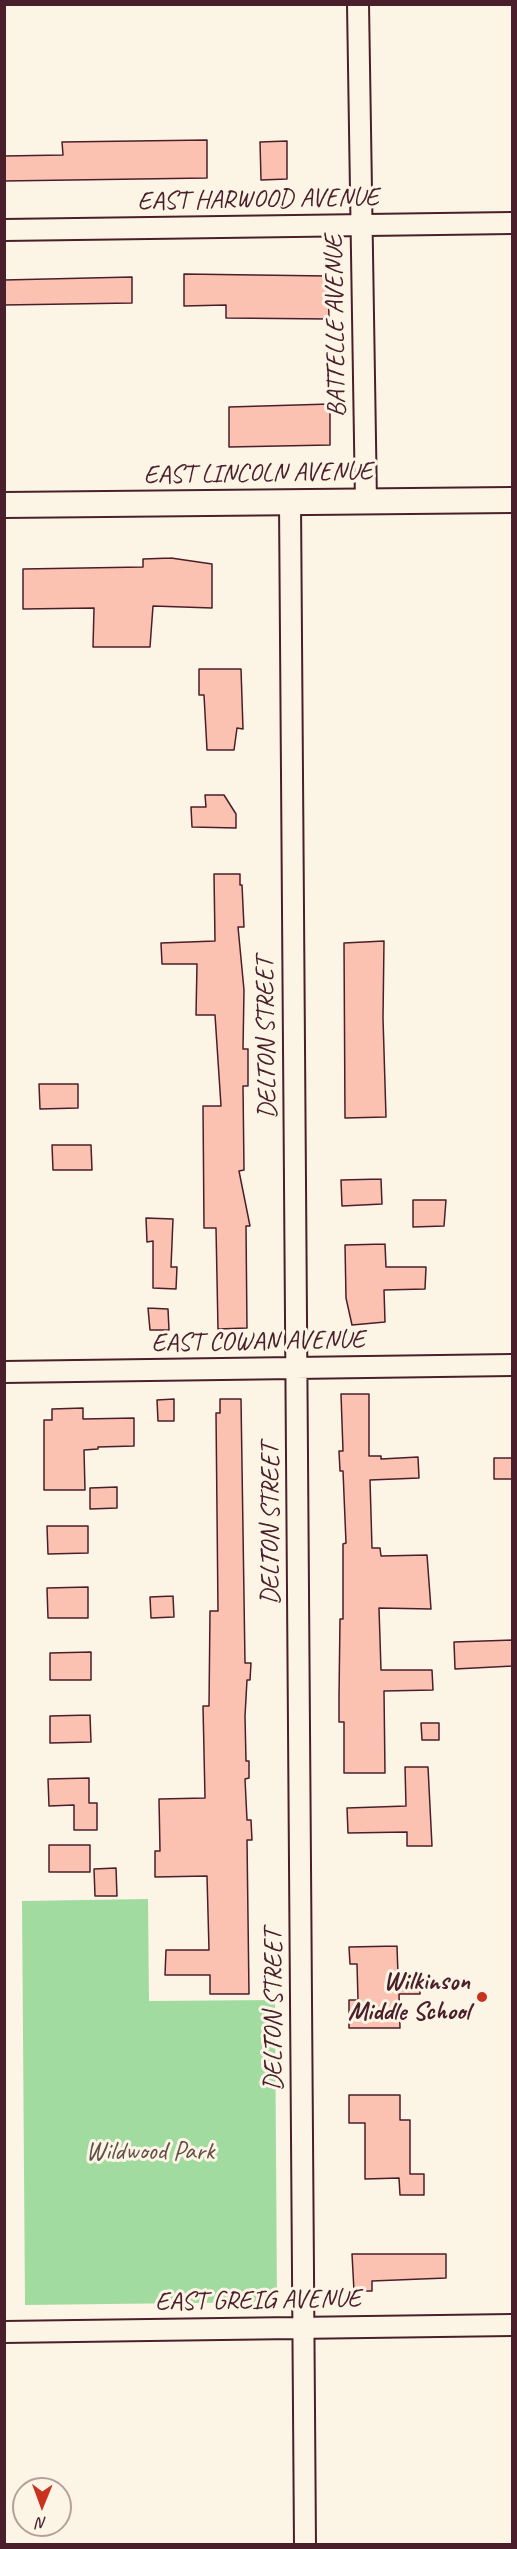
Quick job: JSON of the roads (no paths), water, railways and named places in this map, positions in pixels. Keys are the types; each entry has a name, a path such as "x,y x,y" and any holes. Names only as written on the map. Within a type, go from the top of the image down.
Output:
{"street":[{"name":"BATTELLE AVENUE","path":"358,4 366,502"},
{"name":"EAST HARWOOD AVENUE","path":"4,230 513,224"},
{"name":"EAST LINCOLN AVENUE","path":"4,505 513,500"},
{"name":"DELTON STREET","path":"290,502 305,2544"},
{"name":"EAST COWAN AVENUE","path":"4,1372 513,1365"},
{"name":"EAST GREIG AVENUE","path":"4,2332 513,2325"}],"place":[{"name":"Wilkinson Middle School","path":"482,1997"}],"park label":[{"name":"Wildwood Park","path":"150,2152"}]}
